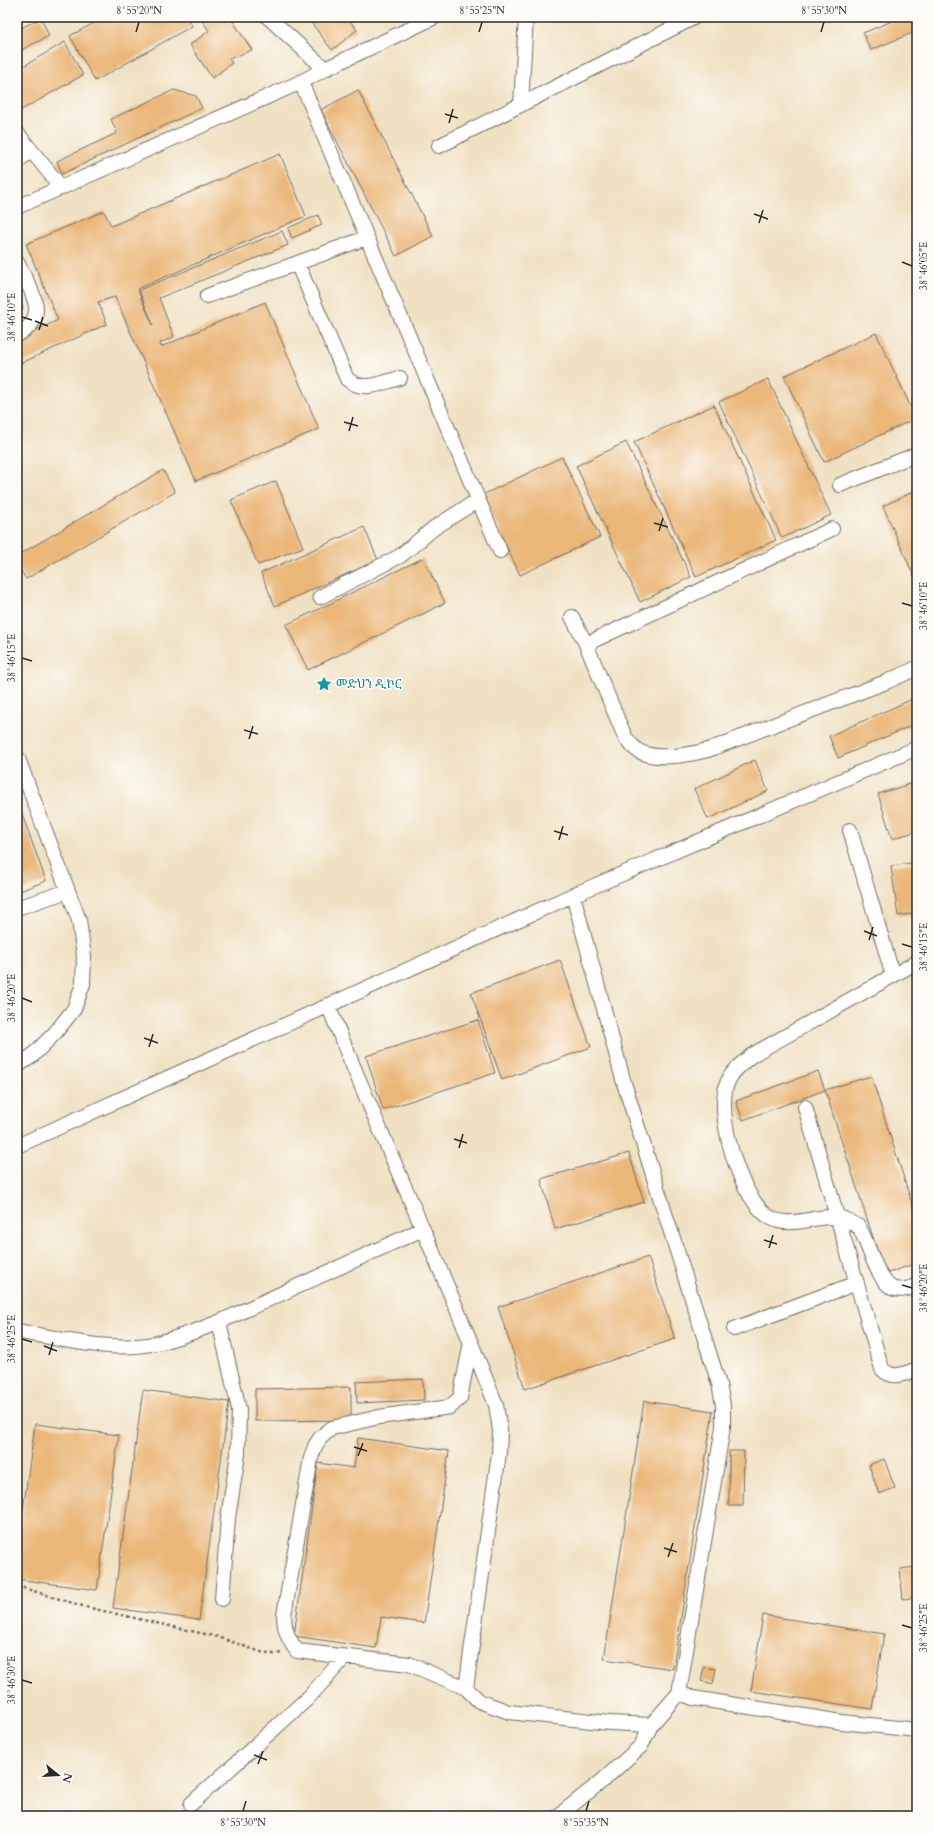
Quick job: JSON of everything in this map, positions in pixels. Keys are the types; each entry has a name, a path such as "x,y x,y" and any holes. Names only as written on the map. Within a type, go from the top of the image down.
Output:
{"street":[{"path":"268,17 325,69"},
{"path":"17,206 300,82 435,17"},
{"path":"521,105 526,17"},
{"path":"439,146 695,17"},
{"path":"300,82 500,551"},
{"path":"17,133 61,187"},
{"path":"17,161 31,151"},
{"path":"207,296 366,238"},
{"path":"17,262 36,303 36,314 32,326 17,335"},
{"path":"297,263 347,379 354,385 365,388 400,378"},
{"path":"840,485 917,454"},
{"path":"320,597 400,556 434,528 478,500"},
{"path":"586,644 832,529"},
{"path":"572,617 586,644 625,737 633,748 643,753 661,756 684,756 708,750 879,685 917,668"},
{"path":"17,1146 573,895 917,748"},
{"path":"17,756 79,920 84,957 83,984 74,1009 55,1034 32,1056 17,1066"},
{"path":"850,830 893,976"},
{"path":"17,908 68,892"},
{"path":"558,1816 602,1781 641,1746 651,1725 679,1693 723,1427 723,1405 716,1376 624,1084 573,895"},
{"path":"917,962 752,1055 740,1065 728,1080 724,1095 725,1116 734,1161 752,1199 761,1211 771,1219 784,1223 838,1216 859,1227 883,1279 892,1288 906,1290 917,1286"},
{"path":"328,1005 372,1115 423,1229 496,1405 500,1430 498,1460 466,1688"},
{"path":"806,1107 882,1369 887,1374 897,1376 917,1369"},
{"path":"17,1331 74,1341 116,1346 156,1343 184,1335 219,1322 423,1229"},
{"path":"734,1329 857,1283"},
{"path":"219,1322 238,1409 238,1454 228,1518 222,1599"},
{"path":"471,1342 460,1398 450,1408 379,1417 332,1428 321,1437 315,1446 311,1458 284,1615 284,1628 290,1642 297,1651 396,1661 409,1664 466,1688 479,1701 509,1712 610,1723 651,1725"},
{"path":"191,1804 308,1698 345,1657"},
{"path":"679,1693 693,1698 842,1722 917,1730"}],"path":[{"path":"17,1586 86,1607 218,1637 261,1652 274,1654 297,1651"}],"building":[{"path":"85,17 95,17 87,21"},
{"path":"105,17 187,17 192,26 95,81 70,36"},
{"path":"200,17 230,17 252,50 229,59 232,63 212,78 190,45 209,31"},
{"path":"307,17 347,17 357,30 332,50"},
{"path":"902,17 917,17 917,31 871,50 863,33"},
{"path":"41,18 49,36 17,52 17,30"},
{"path":"65,42 83,75 18,112 17,70"},
{"path":"174,90 196,96 202,108 62,174 57,161 117,133 111,119"},
{"path":"358,90 433,236 396,256 321,110"},
{"path":"280,154 306,216 137,289 153,325 139,290 282,231 288,245 159,298 174,337 160,343 161,347 265,302 319,429 196,481 115,297 98,302 107,324 17,365 17,339 58,320 26,244 104,211 111,226"},
{"path":"318,215 322,225 292,238 288,228"},
{"path":"17,293 23,307 17,324"},
{"path":"876,333 916,418 824,462 784,376"},
{"path":"768,379 831,515 782,538 719,402"},
{"path":"714,405 776,540 696,577 634,442"},
{"path":"626,442 691,577 640,602 576,466"},
{"path":"562,457 600,537 520,575 482,495"},
{"path":"163,470 175,492 26,579 17,564 17,556"},
{"path":"276,481 303,547 258,565 231,500"},
{"path":"917,490 917,583 883,506"},
{"path":"364,527 378,560 275,606 261,573"},
{"path":"423,558 445,603 308,670 286,625"},
{"path":"917,697 917,723 838,758 829,736"},
{"path":"755,760 768,791 708,819 694,789"},
{"path":"913,783 917,796 917,831 892,839 878,794"},
{"path":"17,800 46,881 17,892"},
{"path":"917,862 917,913 898,916 891,866"},
{"path":"560,960 591,1047 502,1080 471,993"},
{"path":"478,1020 495,1073 383,1110 366,1056"},
{"path":"818,1071 825,1090 743,1120 736,1101"},
{"path":"871,1076 917,1219 917,1263 885,1274 825,1090"},
{"path":"629,1153 644,1202 555,1229 541,1179"},
{"path":"648,1257 675,1339 525,1389 498,1307"},
{"path":"423,1379 424,1400 357,1403 356,1382"},
{"path":"351,1387 351,1420 255,1421 255,1389"},
{"path":"143,1390 229,1402 199,1620 113,1608"},
{"path":"644,1401 713,1411 673,1669 604,1659"},
{"path":"35,1424 119,1435 97,1590 17,1579 17,1555"},
{"path":"358,1438 449,1451 424,1623 381,1617 376,1648 294,1636 318,1463 354,1468"},
{"path":"729,1451 744,1451 743,1506 729,1506"},
{"path":"884,1459 895,1488 879,1494 869,1465"},
{"path":"917,1567 917,1597 903,1599 900,1569"},
{"path":"763,1615 884,1634 872,1709 751,1691"},
{"path":"704,1667 716,1669 713,1684 701,1681"}],"place":[{"name":"መድህን ዲኮር","path":"324,684"}]}
